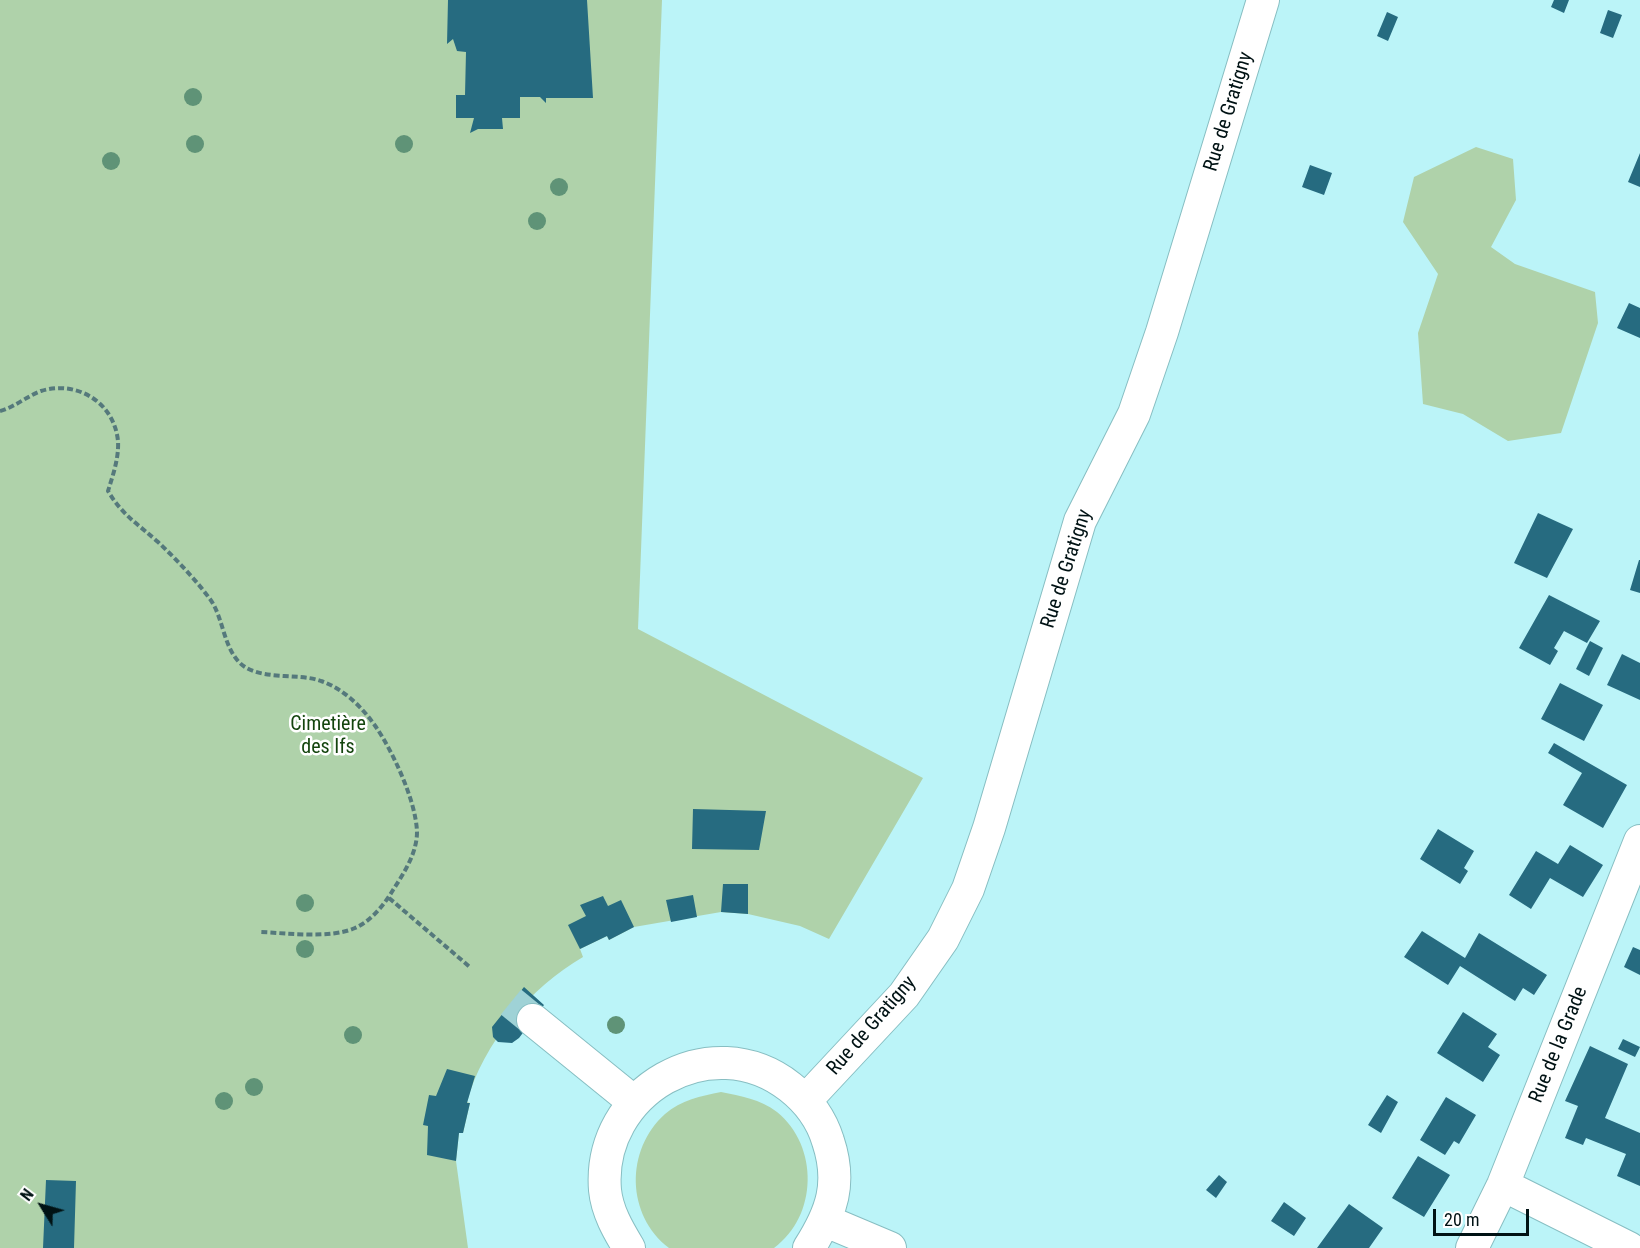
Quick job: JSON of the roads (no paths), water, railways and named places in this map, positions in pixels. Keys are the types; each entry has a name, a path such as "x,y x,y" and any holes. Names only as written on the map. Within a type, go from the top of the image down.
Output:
{"street":[{"name":"Rue de Gratigny","path":"806,1100 904,995 943,939 968,889 1080,521 1134,414 1162,333 1263,0"},
{"name":"Rue de la Grade","path":"1472,1248 1503,1185 1640,841"},
{"path":"532,1020 634,1102"},
{"path":"629,1248 613,1222 605,1191 606,1158 616,1126 634,1102 665,1076 701,1063 740,1063 776,1076 806,1100 824,1127 834,1157 834,1190 826,1221 809,1248"},
{"path":"1503,1185 1629,1248"},
{"path":"826,1221 890,1248"}],"tunnel":[{"path":"511,1002 533,1020"}],"park label":[{"name":"Cimetière des Ifs","path":"328,736"}]}
